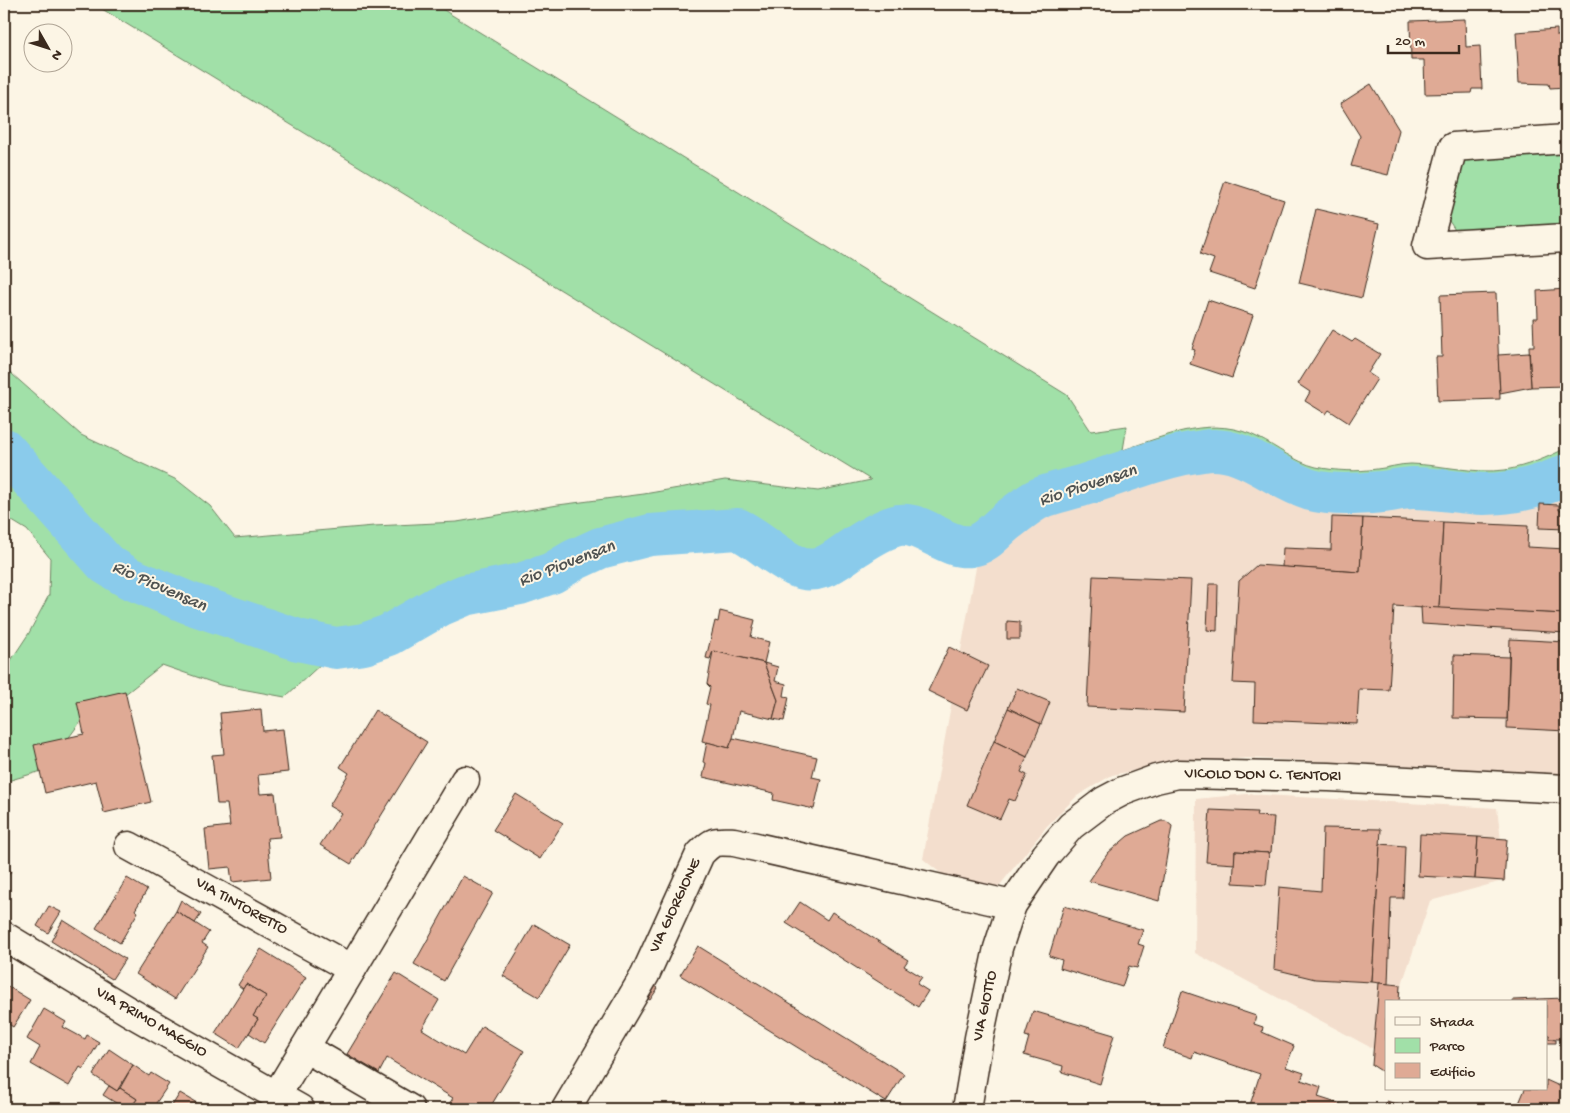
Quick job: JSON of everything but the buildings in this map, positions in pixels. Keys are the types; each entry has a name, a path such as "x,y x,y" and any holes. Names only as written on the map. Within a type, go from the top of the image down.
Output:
{"street":[{"path":"1566,139 1453,147 1427,246 1566,238"},
{"name":"VICOLO DON C. TENTORI","path":"1012,905 1046,855 1071,826 1104,801 1122,791 1156,779 1178,774 1338,778 1566,789"},
{"path":"276,1096 465,780"},
{"name":"VIA GIORGIONE","path":"566,1109 645,974 700,854 710,843 734,842 1012,905"},
{"name":"VIA TINTORETTO","path":"129,846 352,969"},
{"name":"VIA GIOTTO","path":"968,1109 979,1038 998,948 1012,905"},
{"name":"VIA PRIMO MAGGIO","path":"4,936 128,1011 300,1109"},
{"path":"305,1048 410,1109"}],"shaded area":[{"path":"1205,466 1229,469 1243,474 1266,489 1341,511 1380,509 1411,504 1475,510 1555,498 1566,493 1566,777 1413,766 1246,758 1153,767 1112,775 1077,796 1047,826 992,895 984,908 923,859 977,562 997,553 1018,533 1049,512 1093,501 1193,468"},
{"path":"1247,794 1497,808 1506,880 1430,901 1397,1000 1385,1000 1385,1034 1379,1052 1195,953 1196,799"}],"green space":[{"path":"94,4 434,4 1067,395 1091,431 1127,426 1123,450 1174,433 1208,427 1242,431 1259,438 1301,462 1316,467 1362,471 1411,464 1493,471 1529,464 1566,448 1566,493 1546,501 1508,509 1471,509 1412,504 1373,510 1332,511 1311,508 1293,502 1227,468 1201,467 1092,501 1048,512 990,557 970,564 950,561 903,541 887,547 831,583 818,587 805,587 779,578 734,545 641,554 610,562 563,586 542,594 456,615 373,660 341,665 322,663 285,697 220,685 162,665 124,695 81,721 45,770 4,782 4,671 29,633 49,595 50,558 27,530 4,516 4,367 81,435 177,480 210,506 235,538 374,526 457,522 725,480 818,491 871,480"},
{"path":"1566,153 1566,229 1455,230 1447,218 1460,160"}],"waterway":[{"name":"Rio Piovensan","path":"4,449 106,564 129,578 189,603 298,640 336,648 364,644 389,635 439,606 465,595 520,584 552,573 600,548 650,535 738,529 780,557 804,569 821,568 873,536 888,528 899,525 917,527 953,544 962,546 976,545 986,540 1032,502 1054,493 1159,460 1188,453 1218,450 1232,453 1245,457 1297,485 1319,492 1337,494 1386,492 1405,488 1495,494 1526,489 1566,475"}]}
